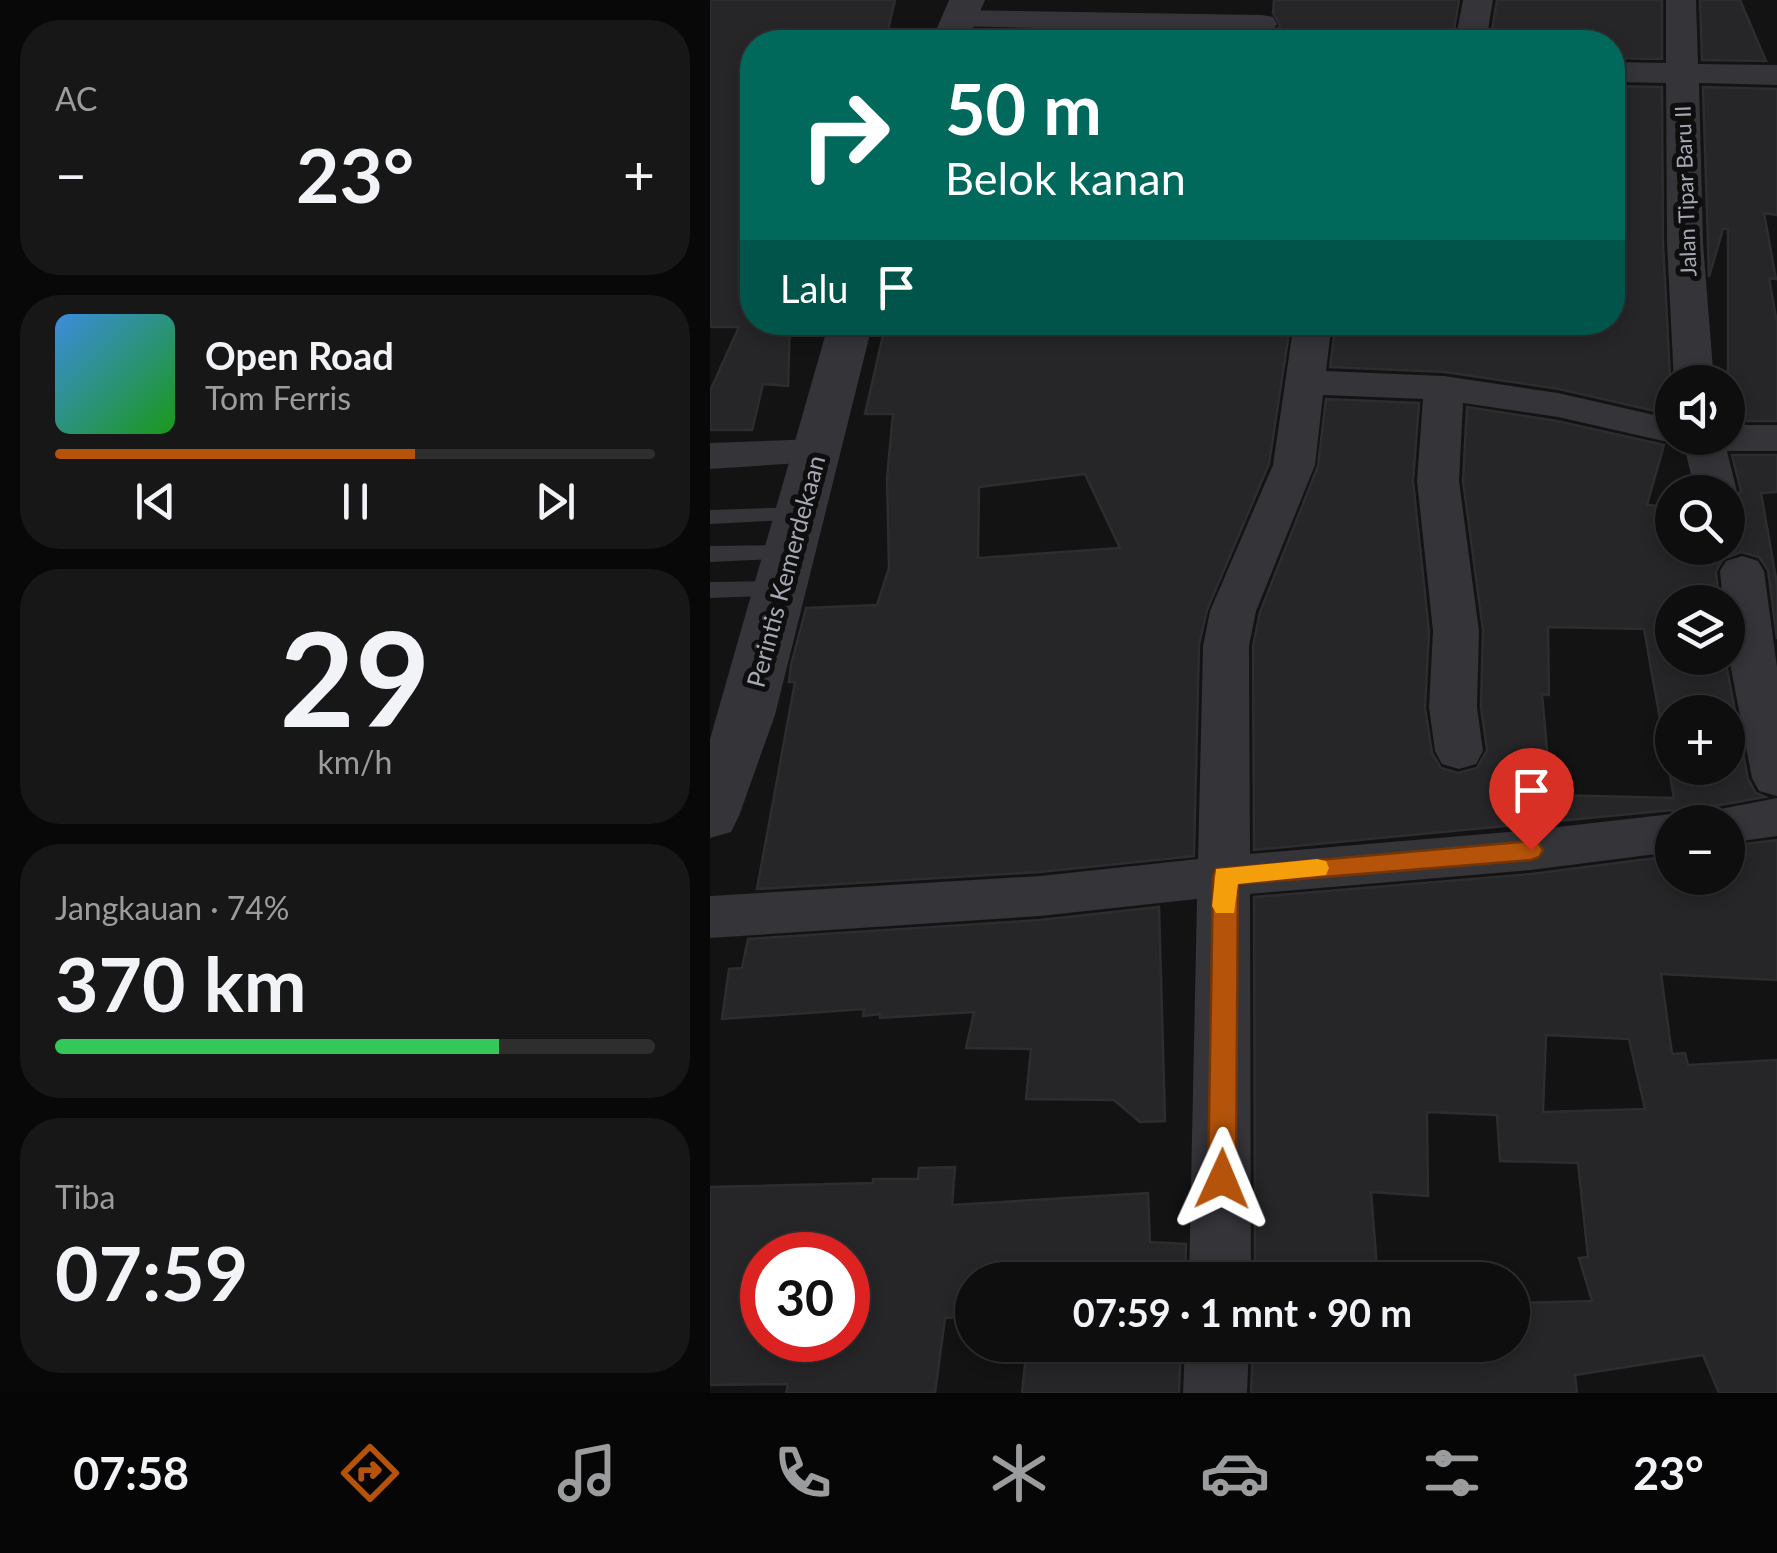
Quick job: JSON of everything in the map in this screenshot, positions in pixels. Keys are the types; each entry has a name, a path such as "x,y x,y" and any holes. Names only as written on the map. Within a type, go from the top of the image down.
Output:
{"street":[{"path":"1473,30 1478,0"},
{"name":"Jalan Tipar Baru II","path":"1681,0 1685,244 1693,365"},
{"path":"958,21 1262,22"},
{"path":"1625,72 1777,75"},
{"name":"Perintis Kemerdekaan","path":"710,816 747,715 848,335"},
{"path":"1220,1262 1225,876 1222,688 1226,646 1233,611 1294,465 1311,335"},
{"path":"1304,382 1444,388 1558,405 1655,427"},
{"path":"1444,388 1438,481 1455,614 1453,707 1459,752"},
{"path":"1745,438 1777,438"},
{"path":"710,456 816,452"},
{"path":"1742,571 1750,650 1777,778"},
{"path":"1745,821 1777,816"},
{"path":"710,917 940,905 1531,850 1655,834"},
{"path":"1215,1393 1216,1362"}],"lane":[{"path":"710,518 790,552"},
{"path":"710,554 790,552"},
{"path":"710,590 790,552"}],"building":[{"path":"710,0 895,0 888,30 740,30 740,335 790,335 788,386 763,384 752,430 710,430 710,391 739,327 710,327"},
{"path":"1274,0 1459,0 1454,30 1276,30 1280,26 1273,13"},
{"path":"1497,0 1662,0 1662,59 1625,58 1625,30 1492,30"},
{"path":"1700,0 1740,0 1766,61 1702,60"},
{"path":"1625,86 1662,87 1663,243 1669,365 1655,365 1655,411 1559,389 1445,372 1330,367 1334,335 1625,335"},
{"path":"1703,87 1777,89 1777,215 1764,213 1776,279 1769,278 1777,323 1777,421 1745,421 1745,365 1728,365 1728,229 1723,229 1709,277"},
{"path":"883,335 1289,335 1269,464 1207,610 1199,645 1194,856 1040,872 757,889 795,682 789,682 791,665 806,608 877,605 889,568 887,478 893,414 865,414","holes":["1085,474 1120,548 978,558 979,487"]},
{"path":"1326,399 1419,403 1413,481 1429,631 1425,708 1432,753 1441,768 1458,773 1477,768 1487,750 1481,707 1483,630 1463,481 1467,407 1557,421 1655,443 1655,455 1661,455 1647,505 1655,506 1655,565 1720,565 1717,585 1655,585 1655,675 1728,675 1732,695 1656,695 1644,629 1548,627 1549,695 1542,694 1551,795 1674,798 1672,785 1745,785 1745,763 1756,793 1765,797 1720,805 1655,805 1655,812 1254,850 1253,646 1260,612 1318,466"},
{"path":"1732,455 1777,455 1777,492 1761,493 1777,584 1777,639 1768,570 1759,557 1745,553 1745,475 1737,475"},
{"path":"1777,840 1777,980 1661,974 1672,1054 1685,1053 1688,1065 1777,1060 1777,1393 1719,1393 1703,1355 1575,1375 1577,1393 1251,1393 1252,1362 1530,1362 1530,1303 1592,1301 1579,1258 1588,1257 1578,1163 1500,1161 1497,1115 1427,1112 1428,1196 1371,1192 1377,1262 1255,1262 1254,897 1531,874 1655,858 1655,895 1745,895 1745,844","holes":["1546,1035 1629,1039 1645,1109 1543,1112"]},
{"path":"1159,907 1165,1121 1140,1122 1114,1100 1026,1099 1031,1049 966,1048 974,1012 880,1018 880,1014 863,1016 864,1009 722,1019 729,969 742,968 748,939 1040,920"},
{"path":"955,1167 952,1205 1148,1193 1150,1242 1186,1244 1186,1262 955,1262 955,1317 945,1318 935,1393 786,1393 788,1384 710,1385 710,1187 918,1179 919,1168"},
{"path":"1025,1362 1180,1362 1179,1393 1022,1393"}],"slow traffic":[{"path":"1225,906 1225,876 1317,868"}],"route":[{"path":"1222,1179 1225,876 1531,850"}]}
